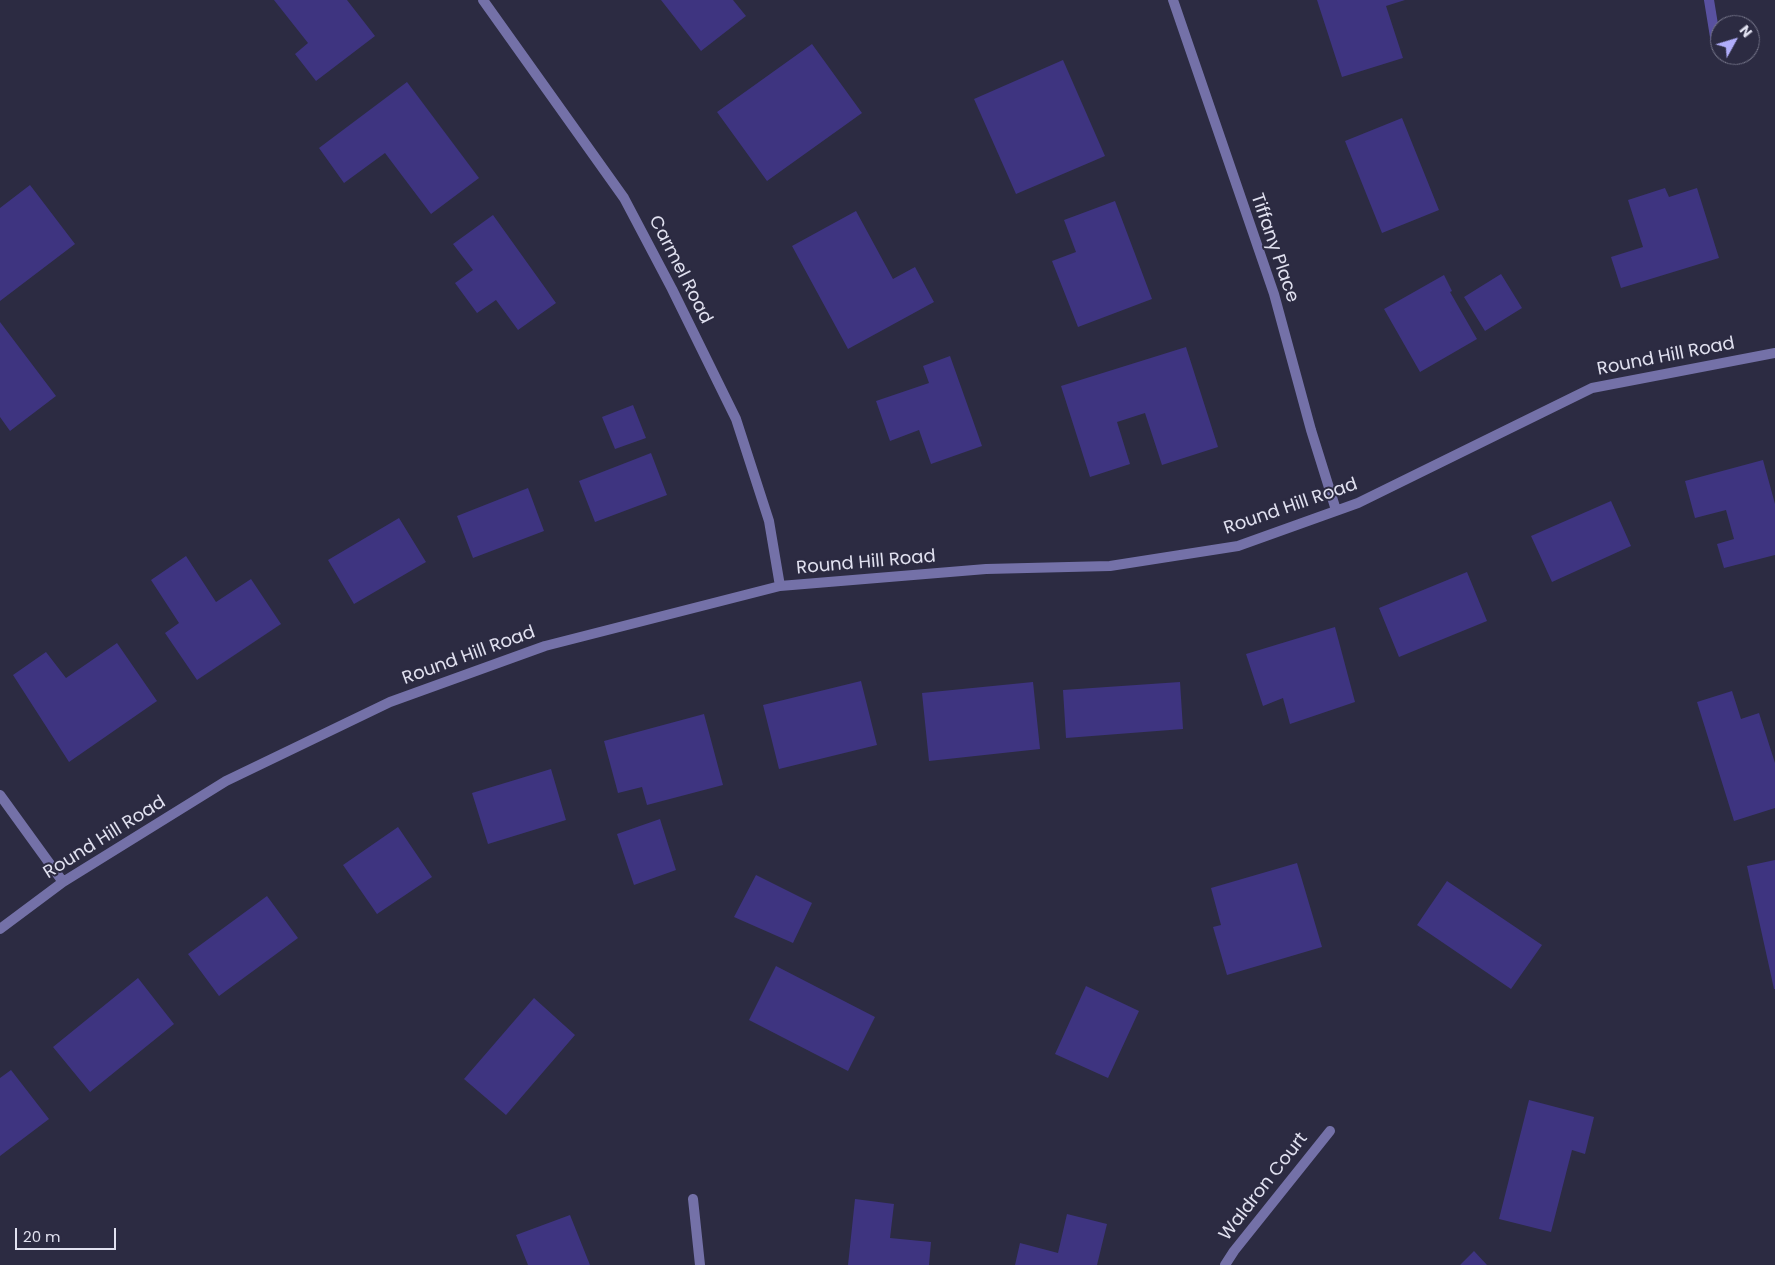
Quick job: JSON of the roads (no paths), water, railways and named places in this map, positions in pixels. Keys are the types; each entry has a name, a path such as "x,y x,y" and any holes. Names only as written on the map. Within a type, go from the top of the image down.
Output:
{"street":[{"name":"Carmel Road","path":"484,0 624,198 672,289 736,419 769,520 780,586"},
{"name":"Tiffany Place","path":"1173,0 1274,294 1311,430 1336,510"},
{"name":"Round Hill Road","path":"0,929 63,882 226,781 390,702 545,646 780,586 986,569 1110,566 1238,546 1358,503 1592,388 1775,353"},
{"path":"0,795 63,882"},
{"name":"Waldron Court","path":"1225,1265 1234,1250 1330,1131"},
{"path":"693,1199 700,1265"}],"waterway":[{"path":"1709,0 1711,15"}]}
